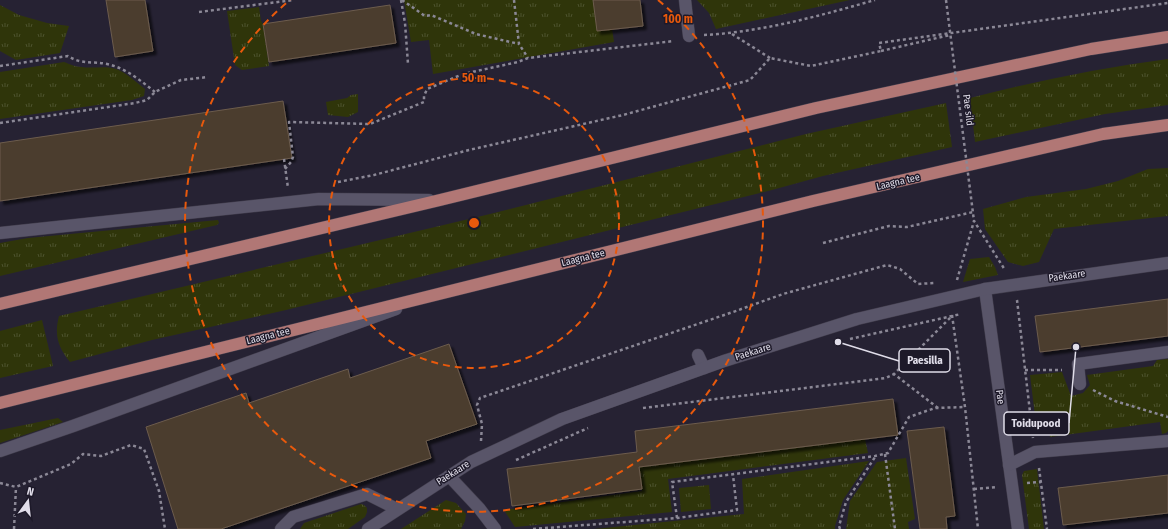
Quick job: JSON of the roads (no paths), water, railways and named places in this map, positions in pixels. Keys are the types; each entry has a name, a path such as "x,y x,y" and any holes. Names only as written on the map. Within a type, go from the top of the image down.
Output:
{"main road":[{"path":"0,304 440,200 816,108 1091,49 1168,37"},
{"name":"Laagna tee","path":"0,403 798,205 1103,134 1168,125"}],"street":[{"path":"685,0 689,36"},
{"path":"0,233 319,199 440,200"},
{"name":"Paekaare","path":"368,529 471,462 562,419 704,368 857,319 985,289 1168,263"},
{"name":"Pae","path":"985,289 1018,529"},
{"path":"0,451 439,294"},
{"path":"1080,384 1078,364 1168,352"},
{"path":"698,355 704,368"},
{"path":"1009,465 1035,452 1168,441"},
{"path":"449,476 479,508 495,529"},
{"path":"281,529 293,517 367,494 397,509"}],"place":[{"name":"Paesilla","path":"838,342"},
{"name":"Toidupood","path":"1076,347"}]}
